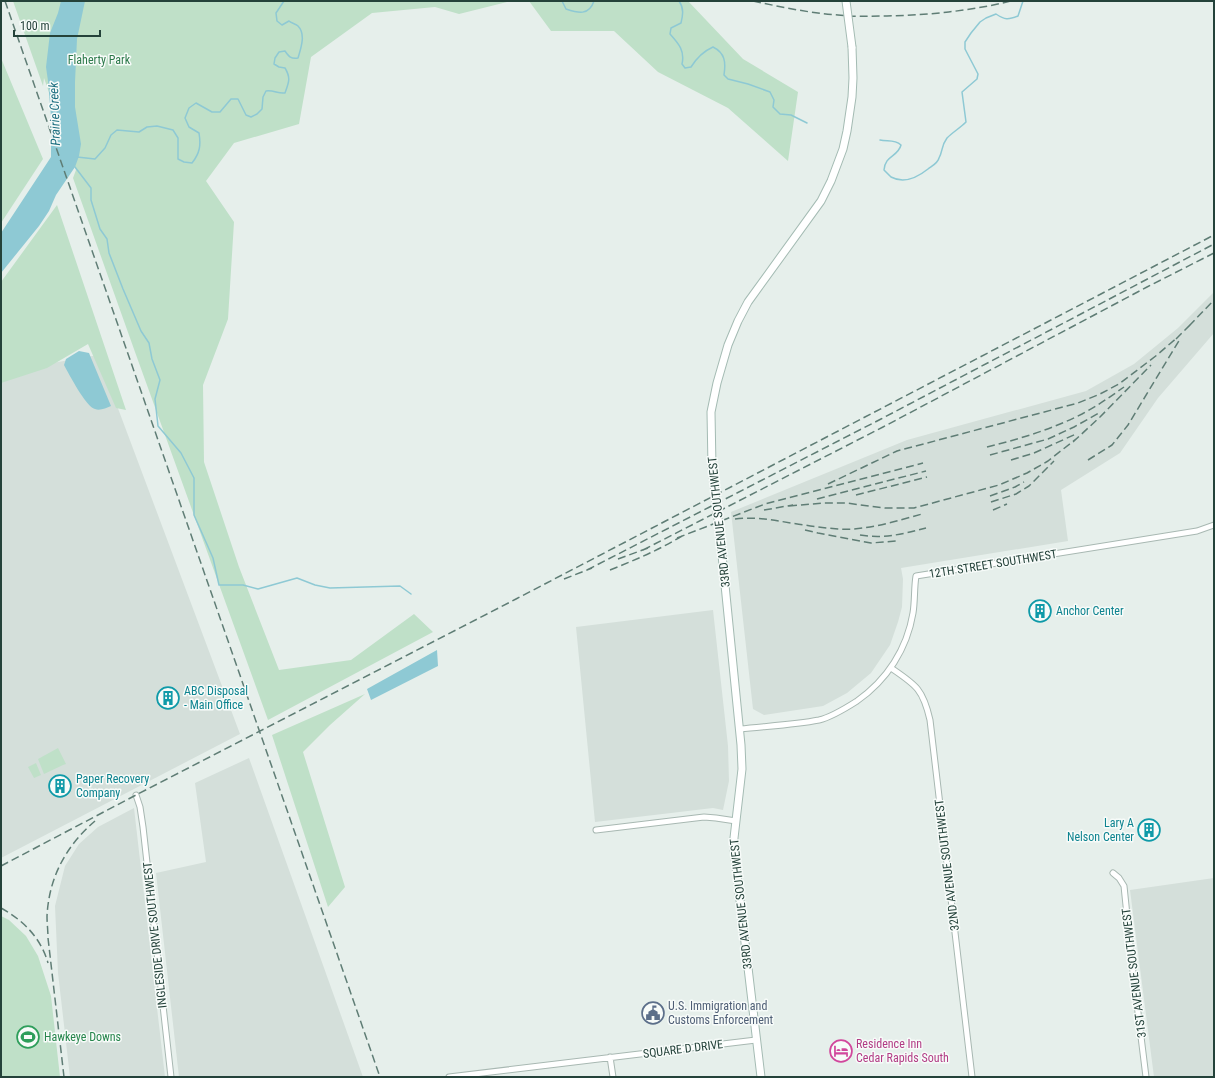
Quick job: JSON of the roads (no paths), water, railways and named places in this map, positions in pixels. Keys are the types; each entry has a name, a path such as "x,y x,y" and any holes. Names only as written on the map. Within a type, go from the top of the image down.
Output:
{"street":[{"name":"33RD AVENUE SOUTHWEST","path":"760,1077 736,872 734,838 742,769 740,729 712,467 711,412 717,382 728,345 748,302 821,201 831,181 843,150 852,97 853,78 852,48 846,1"},
{"name":"12TH STREET SOUTHWEST","path":"740,729 820,720 851,705 866,694 891,668 900,654 913,613 916,576 1197,531 1214,525"},
{"name":"32ND AVENUE SOUTHWEST","path":"891,668 913,683 921,693 927,705 930,720 972,1077"},
{"name":"INGLESIDE DRIVE SOUTHWEST","path":"136,795 143,827 171,1077"},
{"path":"596,830 704,817 736,821"},
{"name":"31ST AVENUE SOUTHWEST","path":"1113,873 1119,878 1124,886 1146,1077"},
{"name":"SQUARE D DRIVE","path":"448,1077 756,1040"},
{"path":"610,1057 613,1077"}],"water":[{"name":"Prairie Creek","path":"61,1 85,1 77,39 75,82 75,107 81,144 79,156 75,167 56,195 49,211 39,226 1,273 1,233 51,157 51,117 46,67 50,33"},
{"path":"79,351 89,353 111,406 99,410 91,407 83,397 64,365 66,359"},
{"path":"437,650 438,666 371,700 367,689"}],"waterway":[{"path":"77,157 95,159 105,148 111,135 117,130 139,132 147,127 157,126 173,130 178,138 178,159 184,162 192,163 198,152 200,141 199,133 189,127 185,118 189,108 196,103 212,112 220,112 231,99 238,99 246,115 251,117 262,109 263,97 266,91 285,93 289,77 285,68 274,64 275,58 279,52 285,51 290,57 298,58 302,33 297,25 289,21 282,25 277,21 276,13 284,1"},
{"path":"562,1 566,9 575,12 586,11 592,6 594,1"},
{"path":"679,1 683,12 681,23 671,28 670,34 682,51 682,64 685,68 691,67 700,56 713,47 717,49 724,58 724,75 728,79 770,92 774,100 773,107 780,114 791,115 807,123"},
{"path":"880,140 893,141 901,145 897,152 887,161 885,165 884,170 891,177 901,180 911,179 920,175 936,163 947,138 966,122 962,92 977,79 978,74 965,49 965,42 980,22 986,18 996,14 1007,19 1018,16 1023,1"},
{"path":"75,167 91,188 91,200 100,229 107,239 109,253 141,331 149,343 152,359 160,380 155,399 158,426 181,453 194,478 194,515 213,558 219,585 243,585 258,589 297,578 315,585 330,588 400,586 411,594"}],"railway":[{"path":"5,1 380,1077"},
{"path":"753,1 785,8 844,16 903,15 949,12 1011,1"},
{"path":"1,866 1214,235"},
{"path":"587,570 881,419 1214,244"},
{"path":"643,550 883,427 1214,253"},
{"path":"1189,326 1214,300"},
{"path":"1176,339 1193,322"},
{"path":"828,484 897,451 1078,403 1100,394 1119,384 1179,336"},
{"path":"1088,460 1112,445 1128,425 1180,339"},
{"path":"1073,442 1151,365"},
{"path":"987,447 1012,441 1071,419 1093,408 1124,387"},
{"path":"990,455 1048,439 1099,413"},
{"path":"1011,460 1034,453 1076,434"},
{"path":"789,506 823,503 846,503 885,508 914,508 999,485 1027,473 1048,461 1076,439"},
{"path":"991,502 1016,494 1029,486 1054,461"},
{"path":"677,538 765,504 923,463"},
{"path":"817,499 926,471"},
{"path":"856,495 927,477"},
{"path":"990,496 1024,482"},
{"path":"993,510 1007,504"},
{"path":"764,510 793,505"},
{"path":"735,519 761,519 817,527 848,529 881,525 922,514"},
{"path":"860,535 886,536 926,528"},
{"path":"805,530 871,543 896,541"},
{"path":"610,570 638,559 682,536"},
{"path":"618,559 648,548"},
{"path":"564,579 592,568"},
{"path":"64,1077 48,938 48,902 55,875 61,863 76,841 95,821"},
{"path":"1,908 17,918 36,938 48,963"}],"place":[{"name":"Anchor Center","path":"1040,611"},
{"name":"ABC Disposal - Main Office","path":"168,698"},
{"name":"Paper Recovery Company","path":"60,786"},
{"name":"Lary A Nelson Center","path":"1149,830"},
{"name":"U.S. Immigration and Customs Enforcement","path":"653,1013"},
{"name":"Hawkeye Downs","path":"28,1037"},
{"name":"Residence Inn Cedar Rapids South","path":"841,1051"}],"park label":[{"name":"Flaherty Park","path":"99,60"}]}
